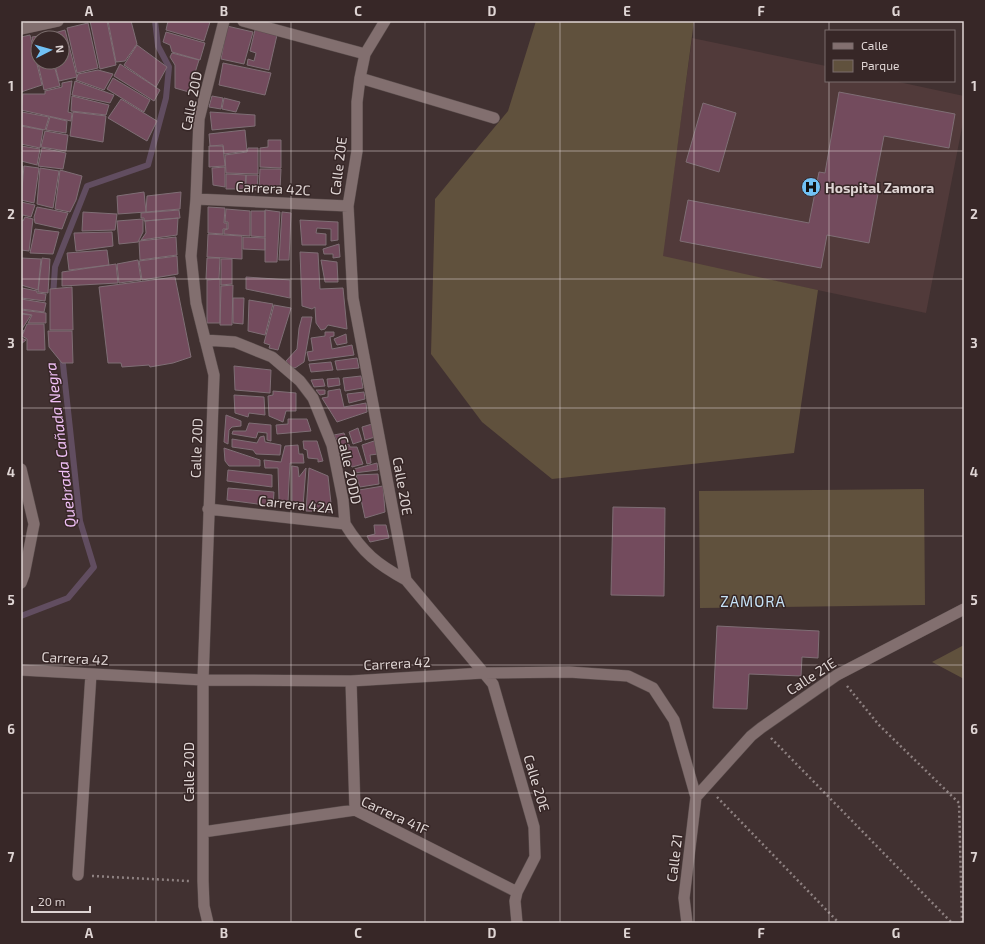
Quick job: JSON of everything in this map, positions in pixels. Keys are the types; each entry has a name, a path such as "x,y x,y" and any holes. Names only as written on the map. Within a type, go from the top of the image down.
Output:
{"street":[{"path":"21,29 58,21"},
{"name":"Calle 20D","path":"208,923 204,906 203,881 203,680 214,374 196,303 191,256 196,198 199,119 224,21"},
{"path":"243,21 365,54"},
{"name":"Calle 20E","path":"385,21 365,54 357,102 357,151 348,206 353,298 406,580 492,684 534,827 535,857 517,892 515,901 517,923"},
{"path":"360,78 494,118"},
{"name":"Carrera 42C","path":"196,198 348,206"},
{"name":"Calle 20DD","path":"205,340 234,342 272,357 300,381 313,398 332,445 343,500 345,524"},
{"path":"21,469 34,524 24,575 21,583"},
{"name":"Carrera 42A","path":"208,509 345,524 365,553 386,569 406,580"},
{"name":"Calle 21E","path":"696,797 760,728 837,675 964,609"},
{"name":"Carrera 42","path":"21,670 203,680 351,681 483,672 569,672 628,676 653,688 674,720 696,797"},
{"path":"78,875 91,674"},
{"path":"351,681 355,810"},
{"name":"Calle 21","path":"687,923 684,898 696,797"},
{"name":"Carrera 41F","path":"203,832 355,810 517,892"}],"path":[{"path":"837,675 879,725 959,803 962,923"},
{"path":"760,728 952,923"},
{"path":"706,786 839,923"},
{"path":"78,875 203,881"}],"shaded area":[{"name":"Hospital Zamora","path":"692,38 825,66 825,82 899,82 964,96 964,117 926,313 662,257"}],"green space":[{"path":"536,21 694,21 663,256 818,290 794,453 552,479 482,422 431,354 435,199 508,111"},
{"path":"924,489 925,605 700,608 699,491"},
{"path":"964,645 964,679 932,662"}],"building":[{"path":"90,21 107,21 116,65 100,69"},
{"path":"108,21 131,21 137,44 125,61 116,62"},
{"path":"168,21 210,22 204,41 166,30"},
{"path":"88,23 98,68 77,73 70,42 70,30 67,30 67,28"},
{"path":"227,26 253,32 244,64 221,59"},
{"path":"255,30 277,35 269,70 247,65 248,59 254,61 256,53 250,51"},
{"path":"166,32 205,43 200,60 172,52 170,45 163,42"},
{"path":"30,35 30,70 38,70 42,85 21,92 21,37"},
{"path":"137,45 167,67 156,87 124,65"},
{"path":"70,50 77,77 59,81 56,70 70,70"},
{"path":"172,53 199,60 189,92 175,88 175,65 170,57"},
{"path":"223,63 271,73 265,95 219,85"},
{"path":"120,64 160,90 154,101 114,76"},
{"path":"39,70 55,70 60,86 44,90"},
{"path":"98,70 113,74 104,90 76,80 78,74"},
{"path":"113,78 150,100 144,112 107,89"},
{"path":"72,81 68,112 72,113 71,121 21,110 23,94 45,94 45,91 62,87 62,83"},
{"path":"75,81 114,95 110,103 72,95"},
{"path":"839,92 955,114 949,148 884,136 875,182 880,183 869,243 827,235 821,268 680,241 688,200 809,223 819,172 825,173"},
{"path":"72,96 109,105 106,115 71,111"},
{"path":"212,96 223,98 221,109 209,107"},
{"path":"224,98 240,102 236,112 222,109"},
{"path":"121,99 157,121 147,141 108,118"},
{"path":"703,103 736,113 719,172 686,162"},
{"path":"22,112 49,117 45,130 21,125"},
{"path":"73,112 106,116 103,142 70,136"},
{"path":"210,112 255,115 255,126 212,130"},
{"path":"50,117 67,121 66,133 46,130"},
{"path":"21,126 43,130 40,148 21,144"},
{"path":"245,130 247,151 224,154 223,145 210,146 209,134"},
{"path":"45,131 68,135 66,151 41,147"},
{"path":"268,140 281,140 281,168 260,167 260,148 268,147"},
{"path":"21,146 40,149 37,165 21,161"},
{"path":"209,146 223,146 225,166 209,167"},
{"path":"42,148 66,153 63,169 38,166"},
{"path":"248,148 258,148 258,174 226,173 225,155 247,152"},
{"path":"21,166 23,166 21,188"},
{"path":"24,166 39,168 34,203 21,200"},
{"path":"225,167 225,187 213,185 212,168"},
{"path":"40,168 59,171 53,208 37,204"},
{"path":"260,169 281,169 280,190 259,189"},
{"path":"60,170 82,176 76,200 70,212 55,209"},
{"path":"226,174 246,175 245,189 226,189"},
{"path":"246,175 258,175 257,190 246,189"},
{"path":"144,192 146,212 118,214 117,196"},
{"path":"181,192 180,209 146,212 147,196"},
{"path":"21,202 35,205 31,217 23,215 21,219"},
{"path":"37,207 68,213 62,229 35,223 34,217"},
{"path":"208,207 225,208 224,223 227,223 227,229 223,229 223,234 208,233"},
{"path":"226,209 250,211 250,236 224,234 224,230 228,229 228,222 225,222"},
{"path":"179,210 180,218 144,221 144,218 141,218 141,213"},
{"path":"265,210 280,212 277,262 265,262"},
{"path":"251,211 265,211 265,237 251,236"},
{"path":"83,212 117,214 115,230 82,231"},
{"path":"282,212 291,213 289,260 279,260"},
{"path":"25,217 33,219 29,251 21,250 21,220 23,221"},
{"path":"178,218 177,235 141,240 146,233 145,221"},
{"path":"143,219 143,232 138,242 119,244 117,221"},
{"path":"300,220 338,222 338,240 331,241 331,229 317,228 316,233 326,234 326,245 302,245"},
{"path":"35,229 59,232 53,254 30,253"},
{"path":"112,232 113,246 76,251 74,233"},
{"path":"208,234 242,236 242,259 207,257"},
{"path":"176,237 177,255 140,260 139,241"},
{"path":"243,237 265,238 265,250 243,249"},
{"path":"339,244 340,257 333,258 333,254 324,254 323,249"},
{"path":"107,250 109,265 69,270 67,253"},
{"path":"300,252 318,253 320,289 343,288 347,329 328,325 325,329 321,330 316,323 315,307 312,309 302,306"},
{"path":"177,256 178,274 142,280 139,261"},
{"path":"21,258 41,259 38,290 21,285"},
{"path":"42,258 50,259 48,293 38,292"},
{"path":"207,258 220,258 219,279 206,279"},
{"path":"221,259 232,259 232,284 221,285"},
{"path":"138,260 141,280 119,283 117,264"},
{"path":"321,260 337,262 338,282 325,282"},
{"path":"116,264 118,283 62,286 62,272"},
{"path":"175,277 191,357 173,363 150,367 149,365 122,367 121,363 108,363 99,287"},
{"path":"246,277 290,280 290,298 246,289"},
{"path":"220,279 220,323 207,323 207,280"},
{"path":"233,285 232,325 220,325 221,286"},
{"path":"72,287 73,330 50,330 50,289"},
{"path":"22,288 37,291 37,293 46,294 45,301 21,298"},
{"path":"233,298 244,298 243,324 233,323"},
{"path":"21,299 46,303 44,312 21,309"},
{"path":"249,300 273,304 265,335 248,331"},
{"path":"274,305 291,308 278,350 269,348 270,345 264,343"},
{"path":"21,310 46,313 46,323 28,323 32,315 21,313"},
{"path":"21,314 31,315 22,329 24,331 21,336"},
{"path":"302,317 312,317 304,362 295,368 289,366 286,361 297,349 299,328"},
{"path":"27,324 44,324 45,350 27,350 27,339 22,336"},
{"path":"48,331 72,331 73,363 62,363 49,347"},
{"path":"325,332 334,332 334,336 330,337 332,349 352,345 354,355 309,361 307,352 313,351 311,338 325,336"},
{"path":"346,334 347,343 337,345 334,339"},
{"path":"21,338 26,340 21,344"},
{"path":"357,358 359,368 337,370 335,361"},
{"path":"331,362 333,370 311,372 309,364"},
{"path":"234,366 271,370 270,393 235,390"},
{"path":"361,376 363,388 345,391 343,378"},
{"path":"339,378 340,385 328,387 327,379"},
{"path":"323,379 325,386 314,387 311,380"},
{"path":"340,389 344,407 366,403 367,412 337,422 322,398 328,397 328,391"},
{"path":"316,390 325,390 325,394 320,395"},
{"path":"273,391 296,393 296,411 286,411 283,422 269,416 268,396 273,395"},
{"path":"364,392 365,399 349,403 347,394"},
{"path":"234,395 264,397 265,415 249,413 248,417 235,413"},
{"path":"226,415 241,421 241,426 232,427 229,430 228,444 224,442"},
{"path":"288,419 307,419 311,431 277,434 276,425 288,424"},
{"path":"249,423 271,425 271,441 267,440 267,433 258,432 256,438 232,434 233,431 246,431"},
{"path":"372,424 375,437 365,440 362,427"},
{"path":"358,428 362,441 353,444 349,432"},
{"path":"344,433 350,447 357,447 363,464 352,467 334,435"},
{"path":"264,436 265,442 281,445 280,455 256,454 253,450 232,447 232,439 257,443 260,437"},
{"path":"303,441 317,441 323,461 318,462 318,459 308,458 307,450 304,449"},
{"path":"374,441 378,454 370,455 371,463 367,464 362,445"},
{"path":"298,445 299,454 303,454 304,463 290,463 288,502 279,500 278,468 265,468 264,460 281,462 285,446"},
{"path":"224,448 260,460 260,466 229,466 225,461"},
{"path":"377,463 378,470 354,473 354,469"},
{"path":"292,466 298,467 299,477 306,468 303,506 292,506"},
{"path":"309,468 328,476 332,512 306,511"},
{"path":"228,470 272,475 272,487 227,481"},
{"path":"378,474 379,484 360,487 356,475"},
{"path":"383,486 385,512 365,518 359,490"},
{"path":"228,488 274,492 273,506 227,500"},
{"path":"613,507 665,508 664,596 611,595"},
{"path":"374,525 386,525 389,538 370,542 367,536 375,534"},
{"path":"717,626 819,631 818,658 802,657 801,676 749,674 747,709 713,708"}],"waterway":[{"name":"Quebrada Cañada Negra","path":"53,297 55,267 87,186 148,165 166,98 169,67 158,46 155,21"},
{"name":"Quebrada Cañada Negra","path":"21,616 68,598 94,567 80,521 62,355"}],"place":[{"name":"Hospital Zamora","path":"811,187"}],"district":[{"name":"ZAMORA","path":"753,601"}]}
